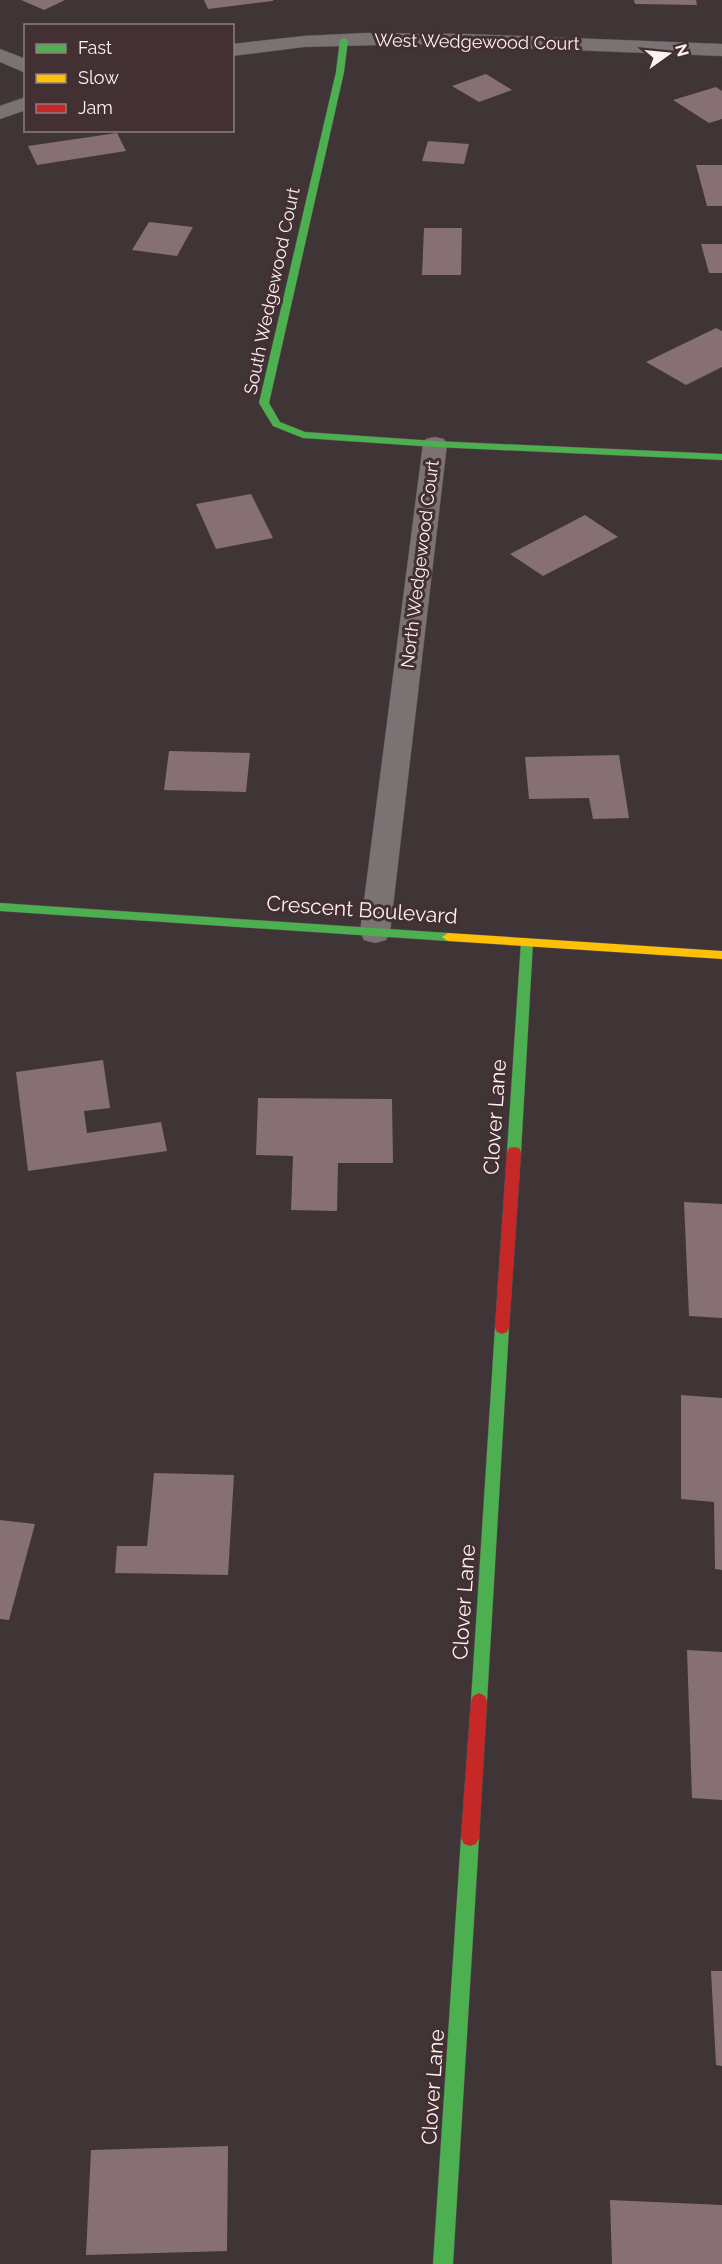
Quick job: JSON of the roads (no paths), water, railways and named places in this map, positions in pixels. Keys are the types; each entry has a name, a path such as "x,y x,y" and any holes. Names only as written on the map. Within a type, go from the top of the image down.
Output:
{"street":[{"name":"West Wedgewood Court","path":"234,50 312,41 460,39 722,50"},
{"name":"South Wedgewood Court","path":"344,40 340,72 264,403 276,424 303,435 435,444"},
{"path":"0,55 24,66"},
{"path":"0,113 24,104"},
{"name":"North Wedgewood Court","path":"375,932 435,444 722,457"},
{"name":"Crescent Boulevard","path":"0,907 722,955"},
{"name":"Clover Lane","path":"443,2264 527,942"}]}
